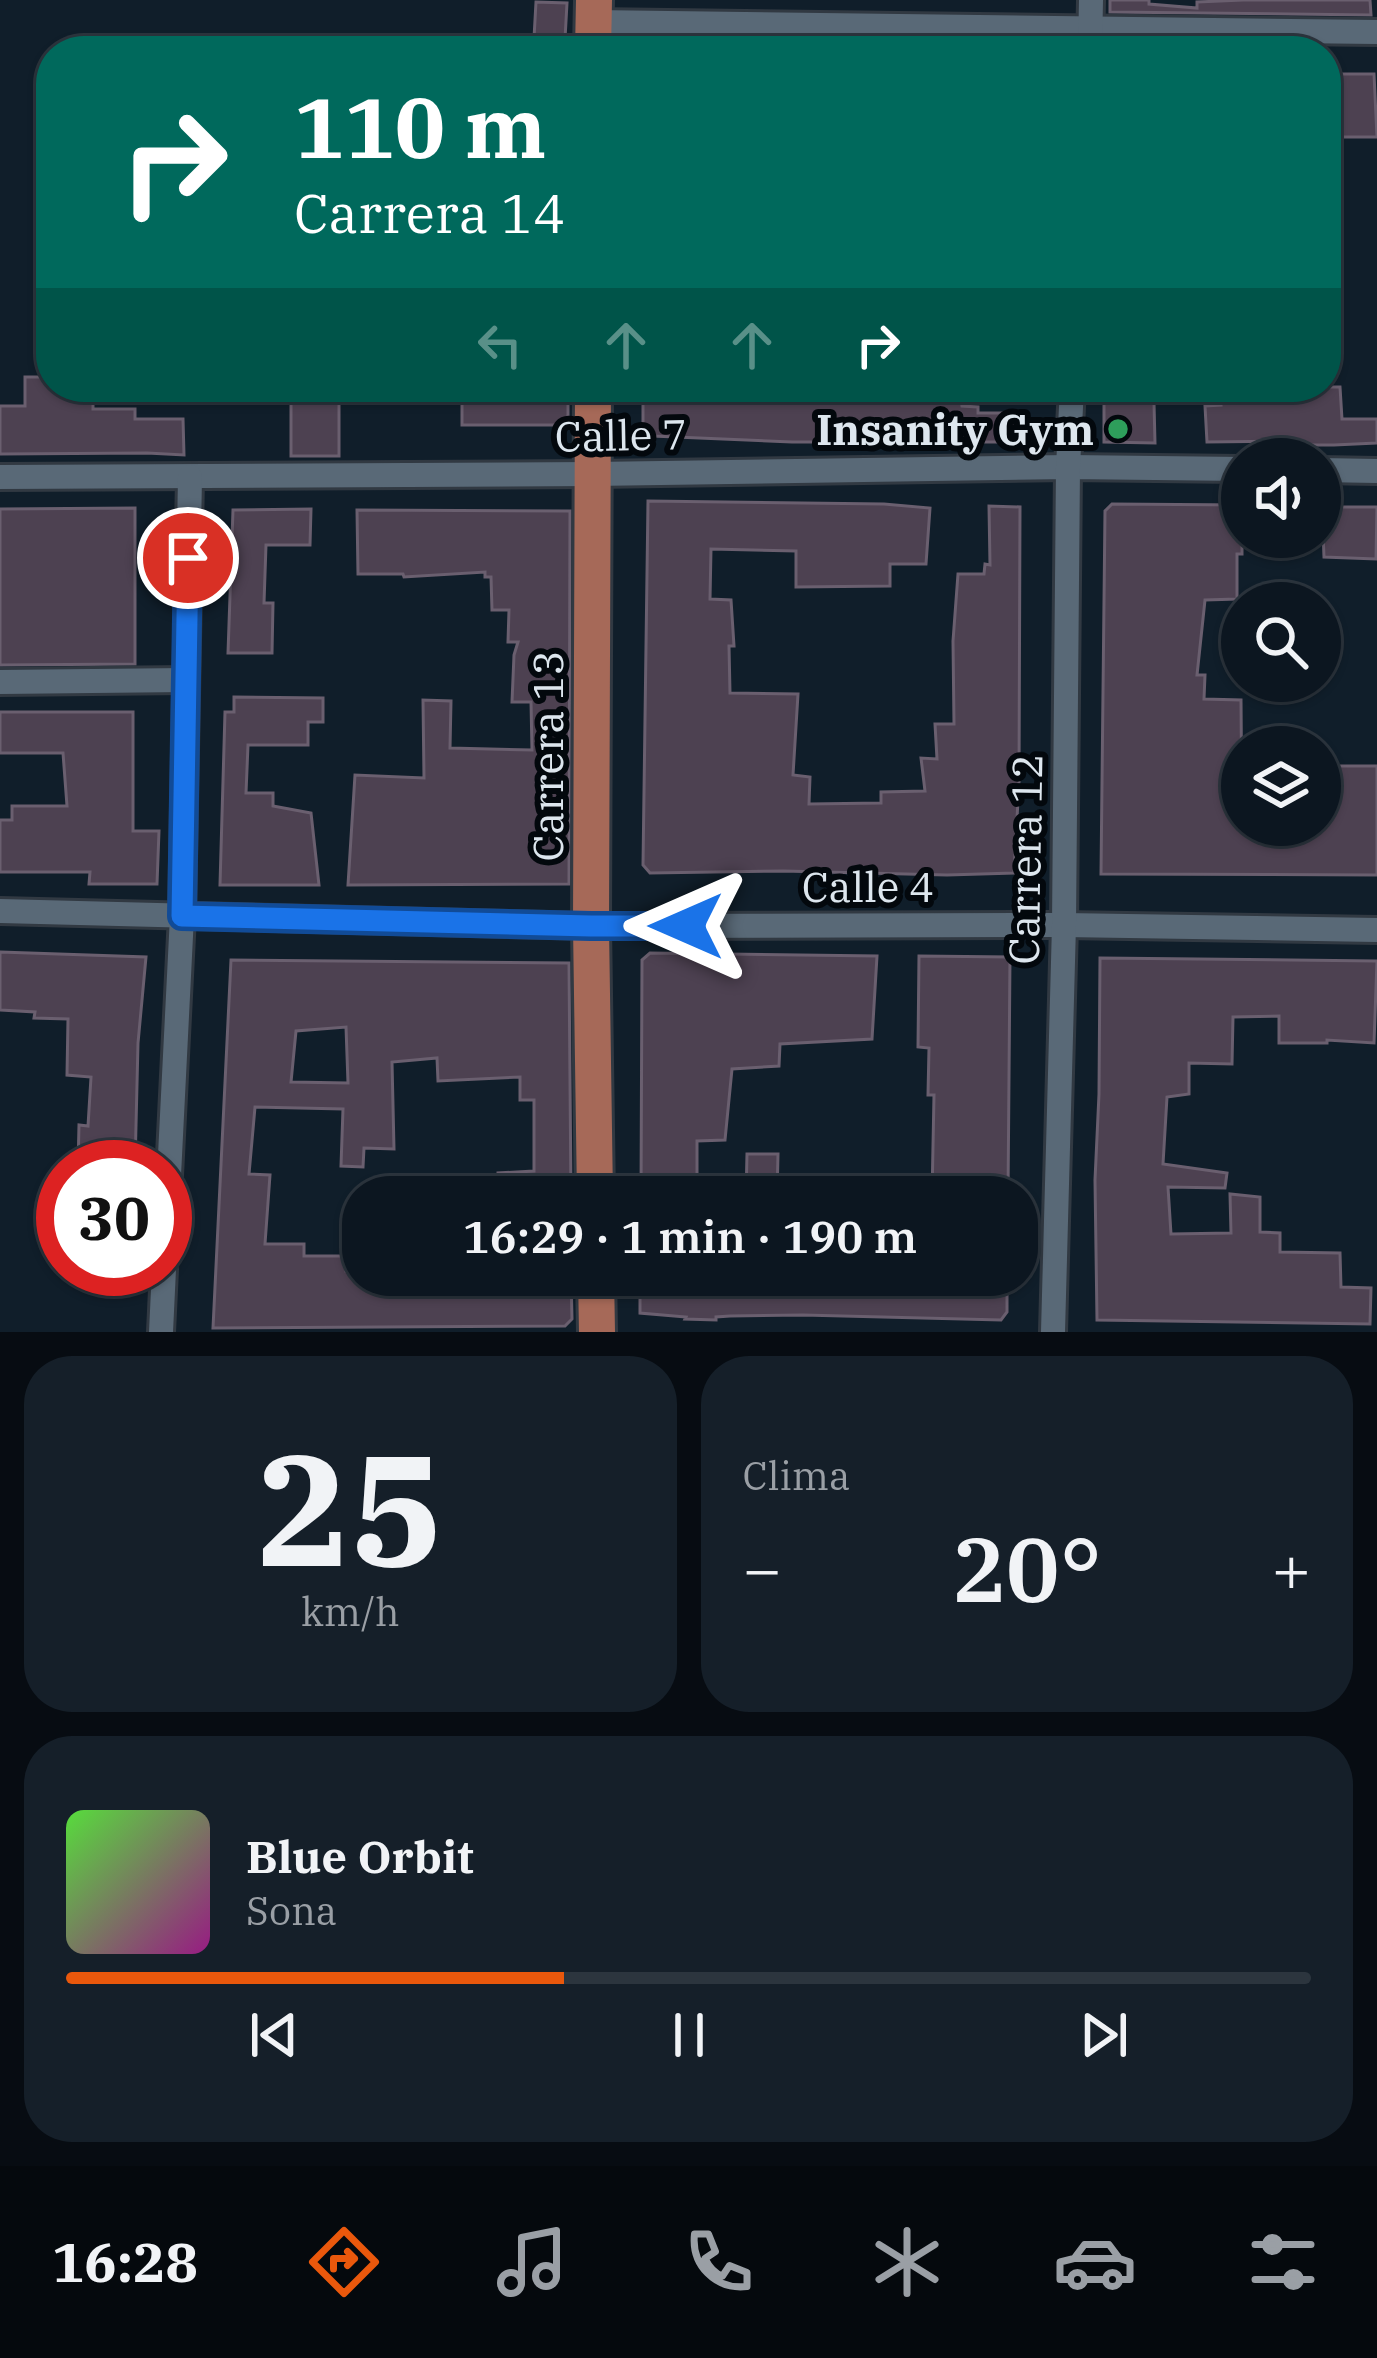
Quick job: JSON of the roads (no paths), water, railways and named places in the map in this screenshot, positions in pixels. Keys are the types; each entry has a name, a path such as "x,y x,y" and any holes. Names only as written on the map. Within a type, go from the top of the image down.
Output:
{"main road":[{"name":"Carrera 13","path":"593,402 595,1176"},
{"path":"596,1296 597,1332"}],"street":[{"path":"1090,36 1091,0"},
{"path":"593,24 991,36"},
{"path":"1213,36 1377,32"},
{"name":"Carrera 12","path":"1053,1332 1071,402"},
{"name":"Calle 7","path":"0,477 1221,469"},
{"path":"1341,470 1377,471"},
{"path":"171,1140 182,916 190,477"},
{"path":"0,682 186,680"},
{"name":"Calle 4","path":"0,910 591,926 1377,930"},
{"path":"161,1332 163,1296"}],"place":[{"name":"Insanity Gym","path":"1118,429"}]}
